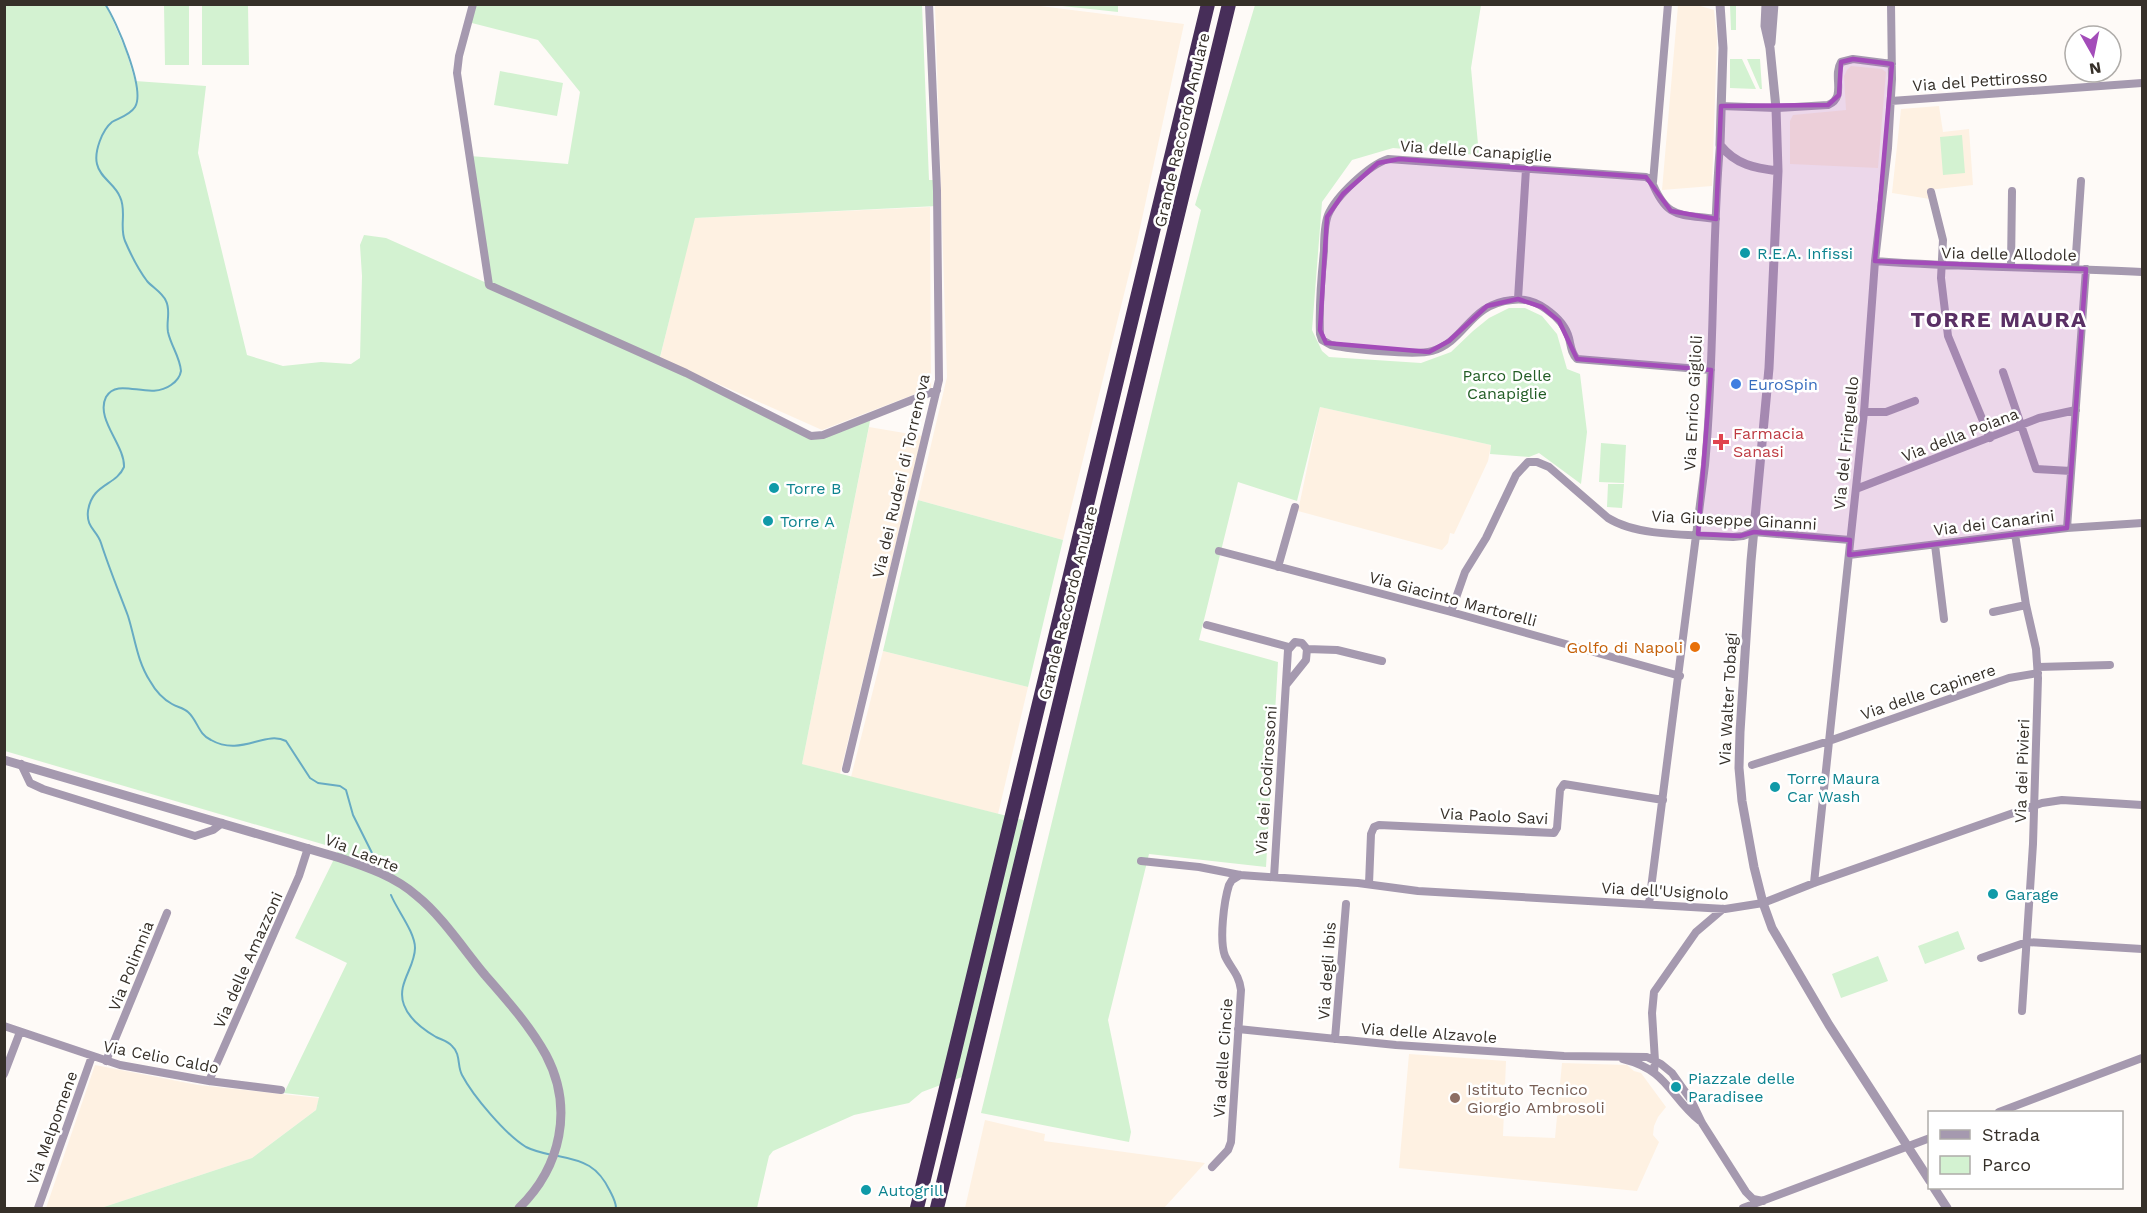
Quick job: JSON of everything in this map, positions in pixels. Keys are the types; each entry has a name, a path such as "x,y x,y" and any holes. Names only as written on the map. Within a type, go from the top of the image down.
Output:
{"highway":[{"path":"1195,56 1194,26 1199,4"},
{"name":"Grande Raccordo Anulare","path":"917,1209 1208,4"},
{"name":"Grande Raccordo Anulare","path":"937,1209 1231,4"}],"street":[{"path":"473,4 459,56 457,73 489,285 686,374 811,436 823,435 938,390"},
{"name":"Via dei Ruderi di Torrenova","path":"846,768 938,390 937,191 929,4"},
{"path":"1668,4 1653,182 1659,198 1671,211 1716,219"},
{"name":"Via Enrico Giglioli","path":"1649,904 1698,534 1708,438 1723,48 1720,4"},
{"name":"Via Walter Tobagi","path":"1766,4 1765,26 1770,48 1776,108 1778,171 1769,368 1754,532 1739,768 1740,790 1748,839 1763,903 1778,939 1829,1025 1928,1179"},
{"name":"Via Walter Tobagi","path":"1770,48 1774,4"},
{"name":"Via del Fringuello","path":"1814,883 1864,412 1875,261 1892,101 1891,4"},
{"name":"Via del Pettirosso","path":"1721,106 1776,108 1832,103 1839,94 1838,68 1841,62 1857,59 1892,64"},
{"name":"Via del Pettirosso","path":"1892,101 2142,83"},
{"path":"1720,146 1732,158 1745,165 1778,171"},
{"name":"Via delle Canapiglie","path":"1518,299 1487,306 1449,341 1429,352 1414,353 1336,346 1326,343 1320,334 1321,286 1327,218 1338,200 1369,170 1380,162 1395,159 1645,177 1653,182"},
{"path":"1526,169 1518,299 1538,305 1559,321 1566,330 1572,351 1577,359 1711,370"},
{"path":"2075,269 2081,181"},
{"path":"2011,267 2012,191"},
{"path":"1931,192 1942,234 1941,286 1950,342 1990,438"},
{"name":"Via delle Allodole","path":"1875,261 1942,267 2142,272"},
{"path":"2067,528 2086,269"},
{"path":"2003,372 2036,470 2071,471"},
{"path":"1864,412 1886,412 1915,401"},
{"name":"Via della Poiana","path":"1856,489 2053,414 2076,410"},
{"name":"Via Giuseppe Ginanni","path":"1451,612 1463,575 1486,538 1511,483 1524,464 1532,462 1550,466 1617,523 1650,531 1740,537 1754,532 1850,540"},
{"path":"1278,567 1295,507"},
{"name":"Via dei Canarini","path":"1849,555 2067,528 2142,523"},
{"name":"Via dei Pivieri","path":"2016,534 2038,670 2034,806 2022,1011"},
{"path":"1935,545 1944,619"},
{"name":"Via Giacinto Martorelli","path":"1219,551 1451,612 1680,676"},
{"path":"1993,612 2026,605"},
{"path":"1207,625 1289,647 1297,642 1304,644 1307,649 1306,660 1286,685"},
{"name":"Via dei Codirossoni","path":"1274,877 1289,647"},
{"path":"1307,649 1337,650 1382,661"},
{"name":"Via delle Capinere","path":"1752,765 1829,741 2009,678 2038,670 2110,665"},
{"name":"Via Laerte","path":"4,759 346,860 410,890 430,909 513,1008 546,1054 553,1072 561,1104 562,1120 559,1143 548,1170 533,1194 519,1209"},
{"path":"21,764 30,783 43,789 195,836 213,830 222,823"},
{"name":"Via Paolo Savi","path":"1369,884 1371,834 1374,827 1379,825 1554,833 1557,828 1560,790 1564,784 1662,800"},
{"name":"Via dell'Usignolo","path":"1240,875 1369,884 1433,892 1723,909 1763,903 2034,806 2062,800 2142,805"},
{"name":"Via delle Amazzoni","path":"209,1082 299,876 308,848"},
{"path":"1141,861 1199,867 1240,875"},
{"name":"Via delle Cincie","path":"1212,1167 1231,1142 1240,985 1236,972 1225,956 1224,932 1227,889 1232,880 1240,875"},
{"name":"Via degli Ibis","path":"1335,1039 1346,904"},
{"path":"1654,1072 1652,1013 1654,992 1696,932 1723,909"},
{"name":"Via Polimnia","path":"106,1061 167,914"},
{"path":"1981,958 2027,942 2142,949"},
{"name":"Via Celio Caldo","path":"4,1026 106,1061 209,1082 281,1090"},
{"name":"Via delle Alzavole","path":"1238,1029 1396,1045 1618,1058"},
{"path":"4,1074 20,1032"},
{"name":"Via Melpomene","path":"38,1209 92,1056"},
{"path":"1618,1058 1643,1056 1655,1060 1672,1073 1748,1194 1755,1200 1763,1201"},
{"path":"1618,1058 1638,1063 1654,1072 1666,1082 1688,1110 1702,1123"},
{"path":"2004,1111 2142,1058"},
{"path":"1743,1209 1928,1138"},
{"path":"1935,1189 1947,1209"}],"highlighted area":[{"path":"1853,59 1892,64 1875,261 2086,269 2067,528 1849,555 1850,540 1754,532 1740,536 1698,534 1711,370 1577,359 1559,321 1542,307 1518,299 1487,306 1449,341 1429,352 1326,343 1320,330 1327,217 1343,194 1378,163 1399,159 1646,177 1671,211 1716,219 1721,106 1828,105 1839,95 1841,62"}],"shaded area":[{"path":"935,5 1032,5 1184,24 1137,242 1063,540 918,500 947,377"},
{"path":"1678,5 1697,5 1714,10 1717,39 1712,186 1662,190"},
{"path":"1851,66 1882,69 1886,72 1878,168 1790,164 1790,121 1793,115 1846,110 1844,76"},
{"path":"1939,106 1943,132 1969,129 1973,185 1928,190 1930,199 1892,193 1901,109"},
{"path":"930,207 931,388 822,430 660,358 694,218"},
{"path":"1320,407 1491,445 1488,461 1454,534 1450,533 1448,543 1442,550 1298,511"},
{"path":"869,427 922,436 840,774 802,764"},
{"path":"883,651 1028,687 998,814 851,777"},
{"path":"1409,1054 1506,1061 1503,1136 1555,1138 1562,1063 1627,1065 1641,1073 1666,1107 1654,1126 1653,1135 1659,1142 1637,1191 1399,1168"},
{"path":"95,1065 198,1085 319,1098 316,1110 252,1158 101,1208 46,1208"},
{"path":"985,1120 1045,1134 1044,1141 1205,1163 1164,1208 965,1208"}],"green space":[{"path":"1118,4 1118,12 1053,5"},
{"path":"4,5 106,5 126,51 135,81 206,86 198,153 247,355 283,366 321,362 351,364 360,358 362,276 360,245 364,235 386,238 489,284 470,156 568,164 580,92 538,40 468,22 473,5 922,5 929,180 937,180 937,206 695,218 659,361 814,436 871,416 802,764 1031,822 970,1074 922,1092 909,1103 854,1115 773,1151 769,1156 757,1208 101,1208 252,1158 316,1110 319,1097 284,1093 347,963 295,938 339,849 5,751"},
{"path":"164,5 189,5 189,65 165,65"},
{"path":"202,5 248,5 249,65 202,65"},
{"name":"Parco Delle Canapiglie","path":"1255,5 1481,5 1471,68 1479,155 1393,148 1352,160 1322,202 1312,330 1322,351 1329,357 1421,363 1451,352 1489,318 1509,308 1525,308 1542,316 1557,334 1567,369 1580,374 1587,432 1581,484 1539,453 1529,457 1490,454 1491,445 1320,407 1297,501 1238,482 1199,640 1278,662 1266,867 1149,854 1108,1020 1131,1132 1129,1142 981,1113 1201,210 1195,205"},
{"path":"1730,5 1736,5 1736,30 1731,30"},
{"path":"1730,59 1742,59 1756,89 1730,88"},
{"path":"1747,59 1760,59 1762,89 1760,89"},
{"path":"500,71 563,83 557,116 494,105"},
{"path":"1962,135 1965,173 1943,175 1940,137"},
{"path":"1601,443 1626,445 1624,483 1599,482"},
{"path":"1608,484 1624,484 1622,508 1607,507"},
{"path":"918,500 1063,540 1028,687 883,651"},
{"path":"1958,931 1965,949 1925,964 1918,946"},
{"path":"1878,956 1888,981 1841,998 1832,974"}],"waterway":[{"path":"105,4 116,24 128,55 137,98 133,110 112,122 105,130 98,148 97,164 101,173 115,188 122,202 123,236 132,257 147,281 166,301 168,332 181,371 175,382 162,389 153,391 118,389 111,391 106,397 104,414 120,450 124,467 116,478 94,495 88,511 90,525 101,543 128,616 142,666 162,697 185,709 207,737 222,744 242,745 278,738 286,741 310,778 318,783 340,786 346,790 353,815 374,857"},
{"path":"391,895 409,928 415,948 402,990 406,1010 422,1027 455,1049 467,1084 500,1124 526,1147 552,1155"},
{"path":"558,1156 583,1163 595,1170 605,1183 616,1208"}],"place":[{"name":"R.E.A. Infissi","path":"1745,253"},
{"name":"EuroSpin","path":"1736,384"},
{"name":"Farmacia Sanasi","path":"1721,442"},
{"name":"Torre B","path":"774,488"},
{"name":"Torre A","path":"768,521"},
{"name":"Golfo di Napoli","path":"1695,647"},
{"name":"Torre Maura Car Wash","path":"1775,787"},
{"name":"Garage","path":"1993,894"},
{"name":"Piazzale delle Paradisee","path":"1676,1087"},
{"name":"Istituto Tecnico Giorgio Ambrosoli","path":"1455,1098"},
{"name":"Autogrill","path":"866,1190"}],"district":[{"name":"TORRE MAURA","path":"1999,319"}]}
